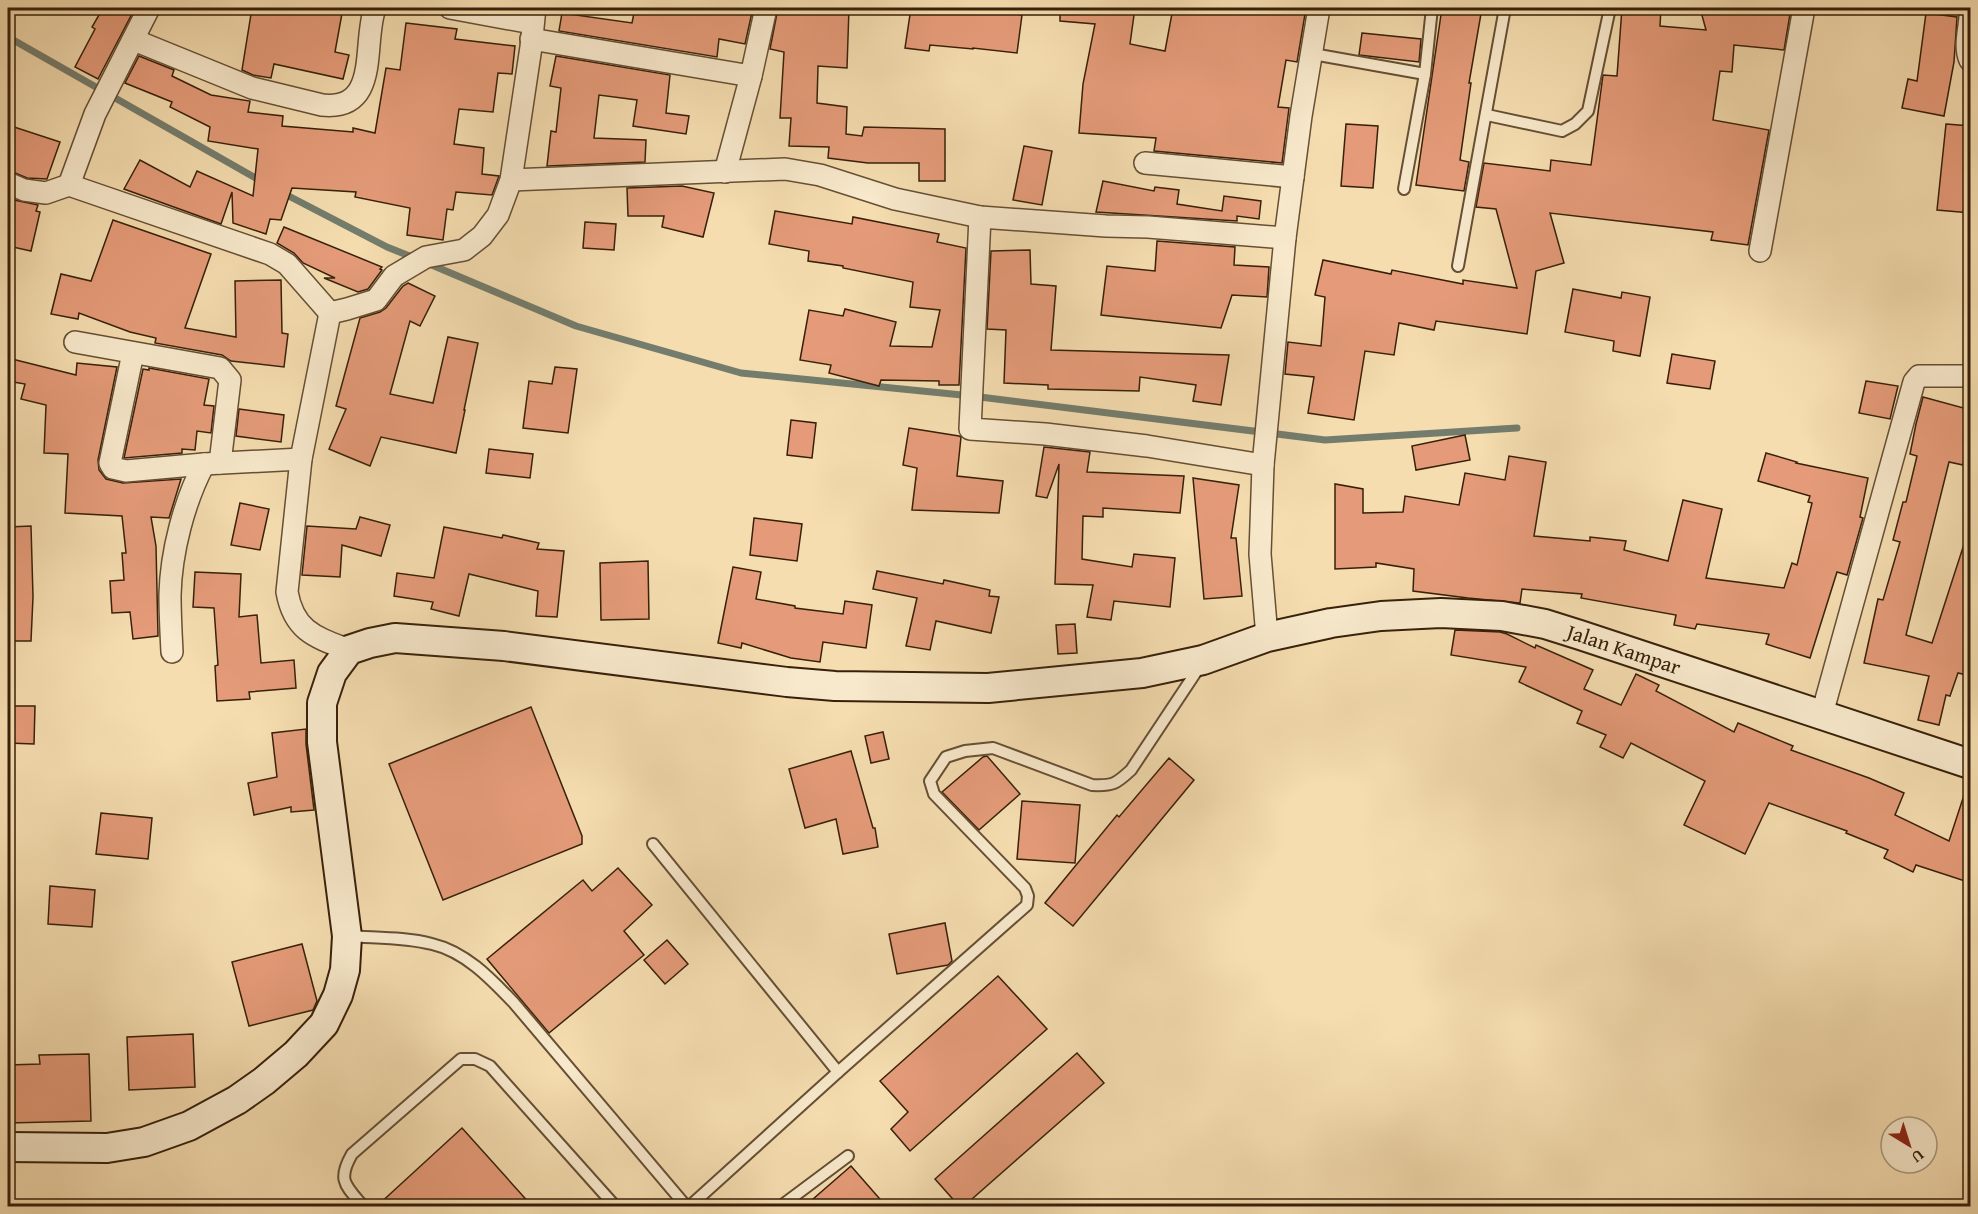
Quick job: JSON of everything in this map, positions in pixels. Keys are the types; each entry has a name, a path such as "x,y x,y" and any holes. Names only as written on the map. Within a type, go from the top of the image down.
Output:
{"street":[{"path":"69,185 95,114 149,8"},
{"path":"134,40 252,88 334,106 350,102 362,88 375,8"},
{"path":"450,8 533,23 751,76"},
{"path":"725,172 751,76 766,8"},
{"path":"1267,637 1260,554 1268,409 1285,238 1301,116 1319,8"},
{"path":"1760,251 1804,8"},
{"path":"1971,17 1967,53 1971,60"},
{"path":"330,313 376,300 394,276 426,257 464,250 482,236 498,215 511,180 533,23"},
{"path":"1145,163 1293,177"},
{"path":"511,180 785,169 820,175 895,199 980,217 1170,228 1285,238"},
{"path":"8,183 24,190 46,193 69,185 270,254 287,264 330,313"},
{"path":"980,217 970,429 1045,434 1264,460"},
{"path":"8,1147 106,1148 144,1142 189,1126 237,1100 264,1082 296,1054 324,1024 338,995 345,970 347,936 322,742 322,704 332,673 349,650 317,638 302,626 290,609 287,592 301,459 330,313"},
{"path":"75,342 202,363 220,368 230,380 212,464 193,484 174,555 170,594 172,652"},
{"path":"133,353 110,463 113,468 126,471 301,459"},
{"path":"1822,714 1914,382 1919,376 1971,376"},
{"name":"Jalan Kampar","path":"349,650 395,638 504,646 787,682 876,687 988,688 1142,673 1203,660 1267,637 1331,622 1381,616 1441,613 1502,616 1545,624 1580,635 1971,764"}],"lane":[{"path":"1404,189 1425,74 1432,8"},
{"path":"1458,266 1505,8"},
{"path":"1487,115 1562,131 1575,124 1588,111 1610,8"},
{"path":"1313,54 1425,74"},
{"path":"690,1206 1027,905 1028,896 1025,888 934,794 930,781 946,758 965,751 993,748 1092,784 1108,786 1118,782 1131,770 1203,660"},
{"path":"653,844 838,1072"},
{"path":"347,936 435,944 464,958 489,977 514,1003 686,1206"},
{"path":"363,1206 344,1185 344,1169 352,1154 461,1059 475,1059 490,1066 615,1206"},
{"path":"781,1206 848,1156"}],"building":[{"path":"103,8 135,8 98,79 75,67"},
{"path":"252,8 343,8 335,52 349,55 343,79 274,64 271,78 253,75 242,70"},
{"path":"635,8 753,8 745,44 719,39 717,57 559,31 562,13 632,23"},
{"path":"778,8 849,8 847,68 818,66 817,103 847,107 846,134 862,136 864,127 945,129 945,181 919,181 919,163 868,163 828,158 829,147 789,146 791,118 780,118 784,52 770,49"},
{"path":"911,8 977,8 1022,15 1017,53 930,45 929,51 905,48"},
{"path":"1060,8 1135,8 1130,44 1165,51 1173,8 1306,8 1297,62 1286,60 1278,107 1289,108 1282,163 1154,151 1156,138 1079,133 1083,84 1095,24 1060,21"},
{"path":"1442,8 1482,8 1469,83 1471,83 1460,160 1469,162 1464,191 1416,185"},
{"path":"1622,8 1661,8 1660,26 1706,30 1700,8 1791,8 1784,50 1734,45 1732,72 1720,71 1713,120 1769,130 1748,245 1711,240 1713,232 1550,213 1564,263 1536,271 1527,334 1436,321 1434,330 1399,323 1394,355 1365,351 1354,420 1308,413 1314,377 1285,374 1288,342 1321,346 1325,297 1315,295 1323,260 1391,274 1392,270 1463,284 1463,280 1517,288 1496,209 1476,207 1484,163 1550,171 1551,160 1591,165 1603,75 1617,76"},
{"path":"1926,13 1957,17 1954,62 1944,116 1902,108 1908,79 1917,81"},
{"path":"406,23 457,29 455,39 515,46 512,74 498,73 493,112 459,109 454,144 484,148 482,174 499,176 492,195 456,192 453,210 447,209 443,240 407,235 410,208 355,197 356,192 292,188 281,220 270,219 266,234 233,223 232,192 221,224 124,189 140,160 190,187 197,171 253,196 258,149 208,141 210,127 170,107 172,102 125,83 139,56 174,70 172,76 211,95 250,101 248,112 283,116 282,126 353,132 353,128 375,133 386,68 400,70"},
{"path":"1362,33 1421,39 1419,62 1359,55"},
{"path":"556,56 670,75 666,113 689,116 686,134 633,126 637,100 599,95 594,138 646,140 645,162 547,166 551,131 556,132 561,88 550,86"},
{"path":"1346,124 1378,126 1373,188 1341,186"},
{"path":"1946,124 1971,126 1971,213 1937,210"},
{"path":"8,125 60,142 47,179 27,178 8,170"},
{"path":"1024,146 1052,151 1042,205 1013,200"},
{"path":"1103,181 1154,191 1155,187 1179,190 1177,204 1222,211 1224,196 1261,201 1259,219 1237,216 1237,221 1096,212"},
{"path":"682,186 714,193 703,237 662,227 664,216 628,216 627,188"},
{"path":"14,200 38,205 36,211 40,212 31,251 8,246 8,231"},
{"path":"775,211 852,224 853,217 939,234 937,242 966,248 959,385 939,385 939,381 881,380 879,386 829,373 831,365 800,360 809,310 843,316 845,309 896,322 890,346 932,347 940,310 910,307 913,282 843,268 843,266 808,261 809,251 769,244"},
{"path":"113,220 211,254 185,328 236,337 235,281 281,280 282,333 288,334 284,367 231,361 222,355 155,343 156,338 130,332 79,313 78,319 51,314 61,274 91,281"},
{"path":"585,222 616,224 614,250 583,248"},
{"path":"284,227 382,267 380,269 382,270 368,289 358,292 324,278 335,278 303,263 294,253 277,243"},
{"path":"1157,241 1235,247 1234,265 1269,267 1267,297 1232,295 1221,328 1101,315 1107,266 1155,271"},
{"path":"1030,250 1031,284 1056,286 1051,350 1229,355 1221,405 1193,401 1196,385 1140,377 1139,391 1048,389 1048,385 1004,383 1006,330 987,329 991,251"},
{"path":"408,283 435,296 420,326 410,321 390,394 433,403 448,337 478,343 465,410 456,453 381,437 370,466 329,449 346,409 336,406 360,318 386,308"},
{"path":"1573,289 1621,298 1622,292 1650,297 1640,356 1613,351 1614,341 1565,332"},
{"path":"1672,354 1715,361 1710,389 1667,383"},
{"path":"8,358 76,375 77,363 117,367 98,460 99,470 106,479 123,483 181,479 169,518 151,517 156,546 158,636 133,639 130,612 112,613 110,581 124,580 122,553 126,553 122,516 65,513 68,454 44,453 46,405 21,399 25,384 8,381"},
{"path":"555,367 577,369 568,433 523,428 529,381 552,384"},
{"path":"149,368 209,379 204,405 214,406 211,433 197,431 195,450 182,449 182,453 124,458 143,369 149,370"},
{"path":"1866,381 1898,386 1890,419 1859,413"},
{"path":"1923,397 1971,410 1971,424 1965,443 1967,444 1963,465 1949,462 1906,635 1932,643 1967,535 1971,536 1971,676 1958,673 1950,696 1946,695 1939,725 1918,720 1929,676 1864,663 1878,599 1883,600 1900,542 1893,540 1903,502 1906,502 1917,456 1910,454"},
{"path":"239,409 284,415 281,442 236,436"},
{"path":"791,420 816,423 812,458 787,455"},
{"path":"909,428 961,437 957,476 1003,481 999,513 912,510 917,468 903,465"},
{"path":"1465,435 1470,460 1416,470 1412,446"},
{"path":"1044,447 1090,452 1087,472 1184,476 1180,513 1103,508 1103,517 1083,516 1082,559 1132,567 1134,554 1175,558 1170,607 1114,601 1111,620 1087,617 1093,585 1055,584 1059,464 1047,498 1036,496"},
{"path":"489,449 533,454 530,478 486,473"},
{"path":"1766,453 1796,463 1868,478 1860,517 1863,518 1847,575 1837,572 1810,658 1766,644 1769,634 1697,624 1695,629 1674,625 1676,615 1581,598 1582,594 1522,589 1520,603 1468,598 1413,591 1414,569 1376,563 1376,567 1335,569 1335,484 1363,489 1363,513 1403,512 1405,496 1459,505 1465,473 1505,480 1509,456 1546,462 1534,536 1590,541 1590,537 1626,541 1624,550 1668,561 1683,500 1722,509 1706,578 1784,588 1792,563 1797,565 1812,503 1808,502 1810,496 1758,481"},
{"path":"1193,478 1239,485 1231,538 1236,538 1242,596 1204,599"},
{"path":"240,503 269,509 260,550 231,545"},
{"path":"360,517 390,525 381,556 342,545 340,577 302,575 307,526 356,529"},
{"path":"754,518 802,524 797,561 750,555"},
{"path":"31,526 33,597 31,641 8,641 8,527"},
{"path":"444,527 502,538 503,535 539,543 537,549 564,551 557,617 536,616 538,591 469,574 459,616 431,609 433,602 394,596 397,573 434,578"},
{"path":"648,561 649,619 601,620 600,563"},
{"path":"733,567 761,572 756,599 795,606 795,608 843,614 845,601 872,605 866,648 823,642 820,662 791,658 742,643 741,648 718,643"},
{"path":"877,571 943,584 944,580 990,590 989,596 999,597 991,633 936,621 930,650 906,646 917,598 873,589"},
{"path":"195,572 241,574 239,617 257,615 261,663 294,660 296,688 249,692 250,699 217,701 215,666 218,665 214,608 193,607"},
{"path":"1075,624 1077,653 1058,654 1056,625"},
{"path":"1455,630 1507,634 1535,648 1536,645 1593,670 1584,689 1621,705 1636,674 1659,685 1656,691 1734,732 1738,723 1793,746 1791,750 1904,793 1895,815 1949,841 1967,786 1971,786 1971,883 1916,865 1913,872 1884,858 1888,850 1846,833 1847,831 1769,803 1745,854 1684,825 1705,781 1631,743 1623,758 1600,747 1606,735 1577,723 1582,711 1519,682 1526,667 1451,655"},
{"path":"8,706 35,706 34,744 8,743"},
{"path":"531,707 582,836 582,844 443,900 389,764"},
{"path":"306,729 314,810 291,812 291,807 254,815 248,783 277,777 272,733"},
{"path":"883,732 889,759 871,763 865,736"},
{"path":"851,751 873,828 875,828 878,847 843,854 836,819 805,828 789,769"},
{"path":"987,756 1020,794 979,830 942,792"},
{"path":"1169,758 1194,780 1073,926 1045,903 1117,815 1119,817"},
{"path":"1022,801 1080,805 1075,863 1017,859"},
{"path":"101,813 152,818 148,859 96,854"},
{"path":"618,868 652,905 624,931 644,955 549,1033 487,959 583,880 592,891"},
{"path":"50,886 95,890 92,927 48,924"},
{"path":"945,923 952,961 948,965 897,974 889,934"},
{"path":"667,940 688,964 665,984 644,960"},
{"path":"302,944 317,1001 313,1010 249,1026 232,962"},
{"path":"998,976 1047,1029 910,1151 891,1129 908,1112 880,1081"},
{"path":"193,1034 195,1087 129,1090 127,1037"},
{"path":"1077,1053 1104,1083 964,1206 959,1206 935,1179"},
{"path":"89,1054 91,1121 8,1123 8,1065 40,1064 39,1055"},
{"path":"462,1128 532,1206 377,1206"},
{"path":"851,1166 886,1206 805,1206"}],"waterway":[{"path":"8,37 261,181"},
{"path":"281,192 387,247 417,259"},
{"path":"427,263 576,326 741,373 972,396 1325,440 1517,428"}]}
